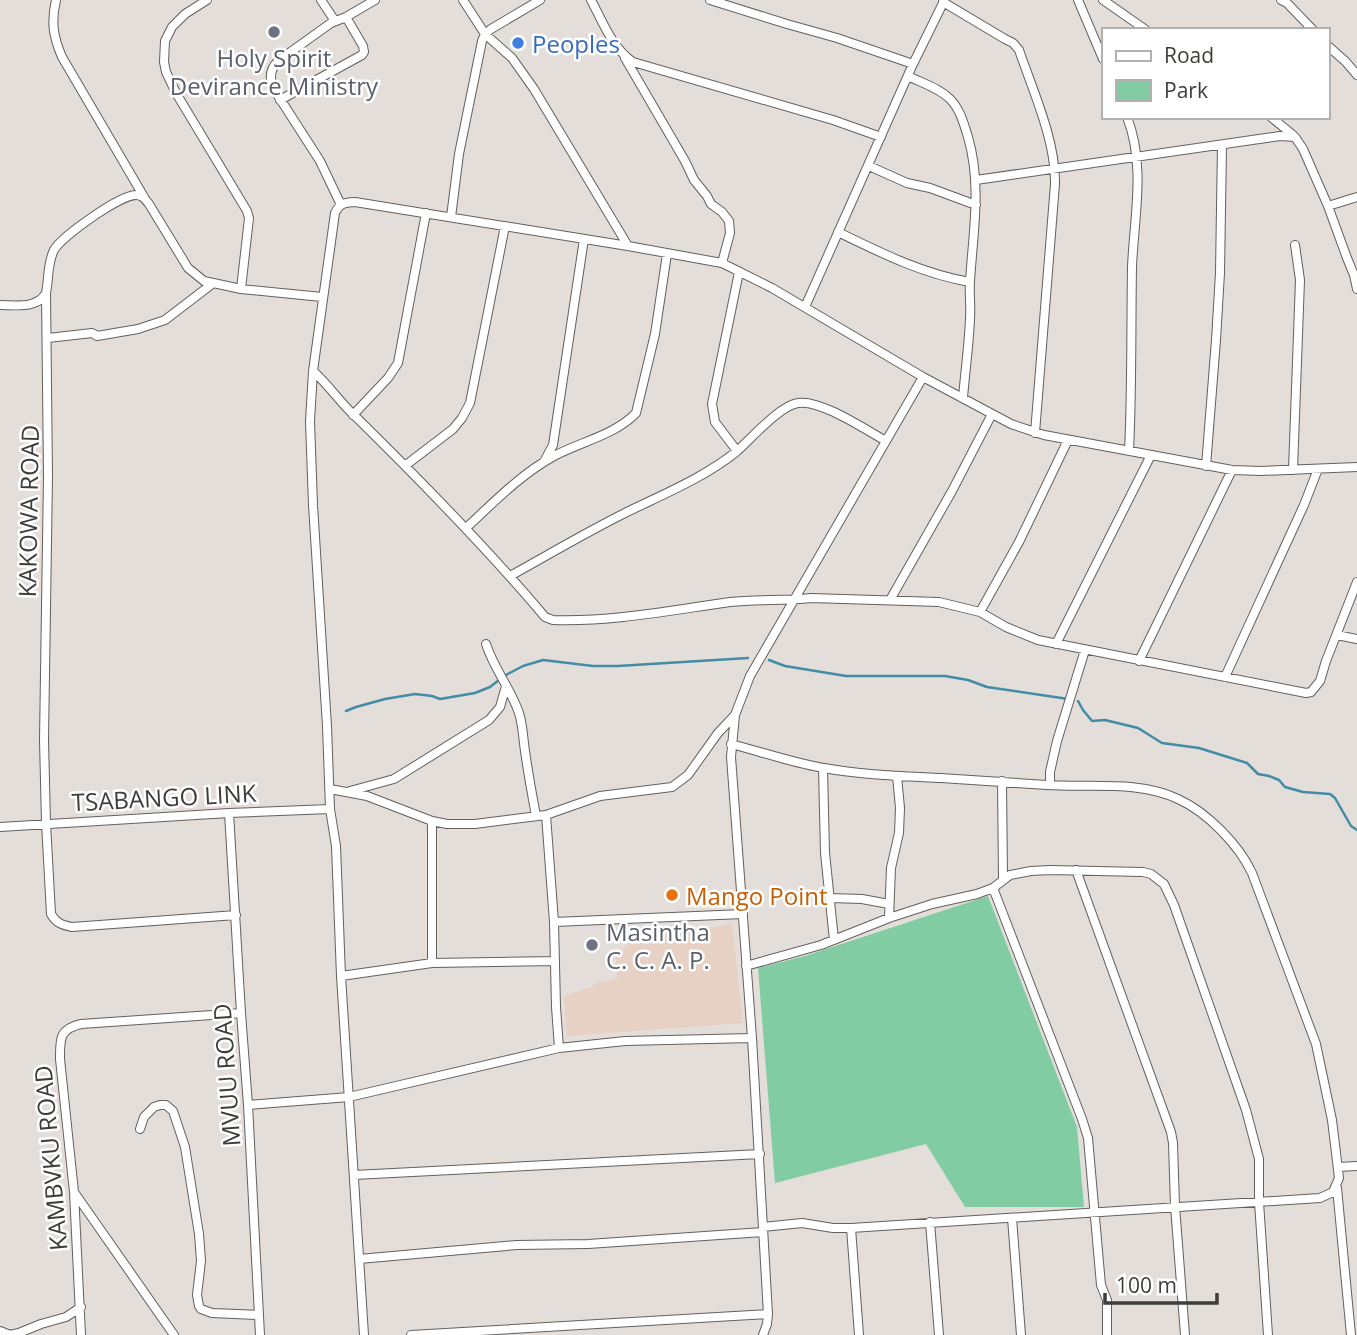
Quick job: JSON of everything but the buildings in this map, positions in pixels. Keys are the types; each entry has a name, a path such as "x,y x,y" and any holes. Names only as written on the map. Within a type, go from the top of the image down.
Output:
{"street":[{"path":"56,0 52,16 54,34 62,57 188,268 199,278 212,284 322,297"},
{"path":"207,0 172,27 165,41 164,62 176,93 247,211 249,224 241,289"},
{"path":"321,0 335,21"},
{"path":"341,205 320,161 271,85 270,73 273,65 335,21 375,0"},
{"path":"463,0 485,34 512,58 534,89 628,246"},
{"path":"450,217 468,103 479,49 485,34 540,0"},
{"path":"591,0 694,180 711,204 729,221 730,233 722,263"},
{"path":"710,0 837,37 914,64"},
{"path":"1078,0 1102,57"},
{"path":"1103,0 1143,28"},
{"path":"1281,0 1311,28"},
{"path":"806,307 943,1 1013,43 1019,50 1049,140 1055,169 1054,207 1035,433"},
{"path":"280,100 362,55 363,46 345,17"},
{"path":"1329,47 1357,75"},
{"path":"624,56 643,66 815,115 881,137"},
{"path":"908,76 940,91 956,107 973,154 976,205 963,398"},
{"path":"1128,119 1134,136 1137,158 1137,207 1132,264 1129,451"},
{"path":"1274,119 1295,136 1303,149 1328,206 1355,276 1357,289"},
{"path":"976,180 1295,136"},
{"path":"1206,466 1220,273 1222,145"},
{"path":"869,166 907,183 930,188 976,205"},
{"name":"KAKOWA ROAD","path":"144,197 132,195 125,198 66,236 55,250 49,266 46,293 48,476 44,740 50,906 55,921 72,927 236,915"},
{"path":"1328,206 1357,197"},
{"path":"364,1335 341,976 336,846 330,809 310,411 322,297 335,213 341,205 355,202 722,263 806,307 923,377 1011,424 1035,433 1232,470 1357,467"},
{"path":"354,415 398,363 426,213"},
{"path":"406,465 453,429 470,403 505,226"},
{"path":"838,232 899,261 953,280 970,282"},
{"path":"543,462 553,445 584,239"},
{"path":"1293,470 1300,280 1296,245"},
{"path":"466,528 543,462 612,430 636,413 655,334 667,254"},
{"path":"737,451 715,422 712,404 739,272"},
{"path":"48,338 92,333 97,336 138,329 165,320 212,284"},
{"path":"0,305 37,303 43,300 46,293"},
{"path":"313,371 466,528 545,617 553,620 614,618 775,599 939,602 980,612 1021,634 1056,644 1306,693 1311,692 1320,681 1357,582"},
{"path":"763,1335 768,1314 760,1154 731,757 735,715 750,676 923,377"},
{"path":"510,576 721,463 796,403 814,403 886,441"},
{"path":"890,600 992,414"},
{"path":"980,612 1019,542 1068,440"},
{"path":"1056,644 1151,455"},
{"path":"1225,677 1318,469"},
{"path":"1139,661 1232,470"},
{"path":"1337,635 1357,639"},
{"path":"486,644 522,721 541,815 554,922 559,1048"},
{"path":"1050,785 1057,741 1085,650"},
{"path":"342,792 394,779 460,739 495,714 503,701 506,686"},
{"path":"330,789 367,796 432,821 447,824 475,824 541,815 600,796 672,787 688,775 718,733 735,715"},
{"path":"731,744 823,768 897,776 1149,789 1178,798 1213,822 1242,856 1252,873 1316,1044 1332,1120 1338,1167 1336,1194 1351,1335"},
{"path":"823,768 825,853 834,940"},
{"path":"889,918 891,868 899,833 897,776"},
{"path":"1002,781 1003,878"},
{"name":"TSABANGO LINK","path":"0,827 330,809"},
{"name":"MVUU ROAD","path":"229,813 260,1335"},
{"path":"432,821 432,963"},
{"path":"747,966 834,940 932,904 978,894 993,888 1010,875 1031,871 1076,870 1143,872 1158,878 1168,891 1246,1110 1259,1159 1259,1202 1268,1335"},
{"path":"1076,870 1171,1132 1185,1335"},
{"path":"993,888 1088,1138 1101,1285 1107,1300 1107,1335"},
{"path":"830,898 862,899 889,904"},
{"path":"554,922 743,914"},
{"path":"341,976 432,963 555,961"},
{"name":"KAMBVKU ROAD","path":"81,1335 74,1192 60,1039 69,1028 81,1024 241,1013"},
{"path":"248,1105 349,1097 559,1048 625,1041 752,1038"},
{"path":"139,1129 148,1112 160,1105 166,1105 173,1111 182,1135 201,1253 197,1285 199,1306 212,1313 259,1315"},
{"path":"354,1175 760,1154"},
{"path":"1338,1167 1357,1166"},
{"path":"359,1259 517,1245 588,1244 763,1230 802,1223 851,1228 1320,1198 1333,1192 1337,1185"},
{"path":"74,1192 174,1335"},
{"path":"1012,1218 1021,1335"},
{"path":"930,1222 939,1335"},
{"path":"851,1228 859,1335"},
{"path":"0,1331 10,1335 19,1334 66,1317 80,1307"},
{"path":"411,1335 768,1314"},
{"path":"767,1324 769,1335"}],"shaded area":[{"path":"732,924 743,1023 567,1036 564,996 617,978 616,957 631,941"}],"green space":[{"path":"988,896 1077,1127 1084,1207 965,1207 926,1144 775,1183 758,968 805,956"}],"waterway":[{"path":"504,676 543,660 618,666 748,658"},
{"path":"769,660 785,666 846,676 945,676 987,687 1068,699"},
{"path":"346,711 385,699 415,694 440,699 475,693 499,680"},
{"path":"1078,701 1092,721 1105,720 1138,728 1162,743 1199,748 1247,763 1258,774 1279,780 1285,787 1303,792 1330,794 1351,826 1357,830"}],"place":[{"name":"Holy Spirit Devirance Ministry","path":"274,32"},
{"name":"Peoples","path":"518,43"},
{"name":"Mango Point","path":"672,895"},
{"name":"Masintha C. C. A. P.","path":"592,945"}]}
